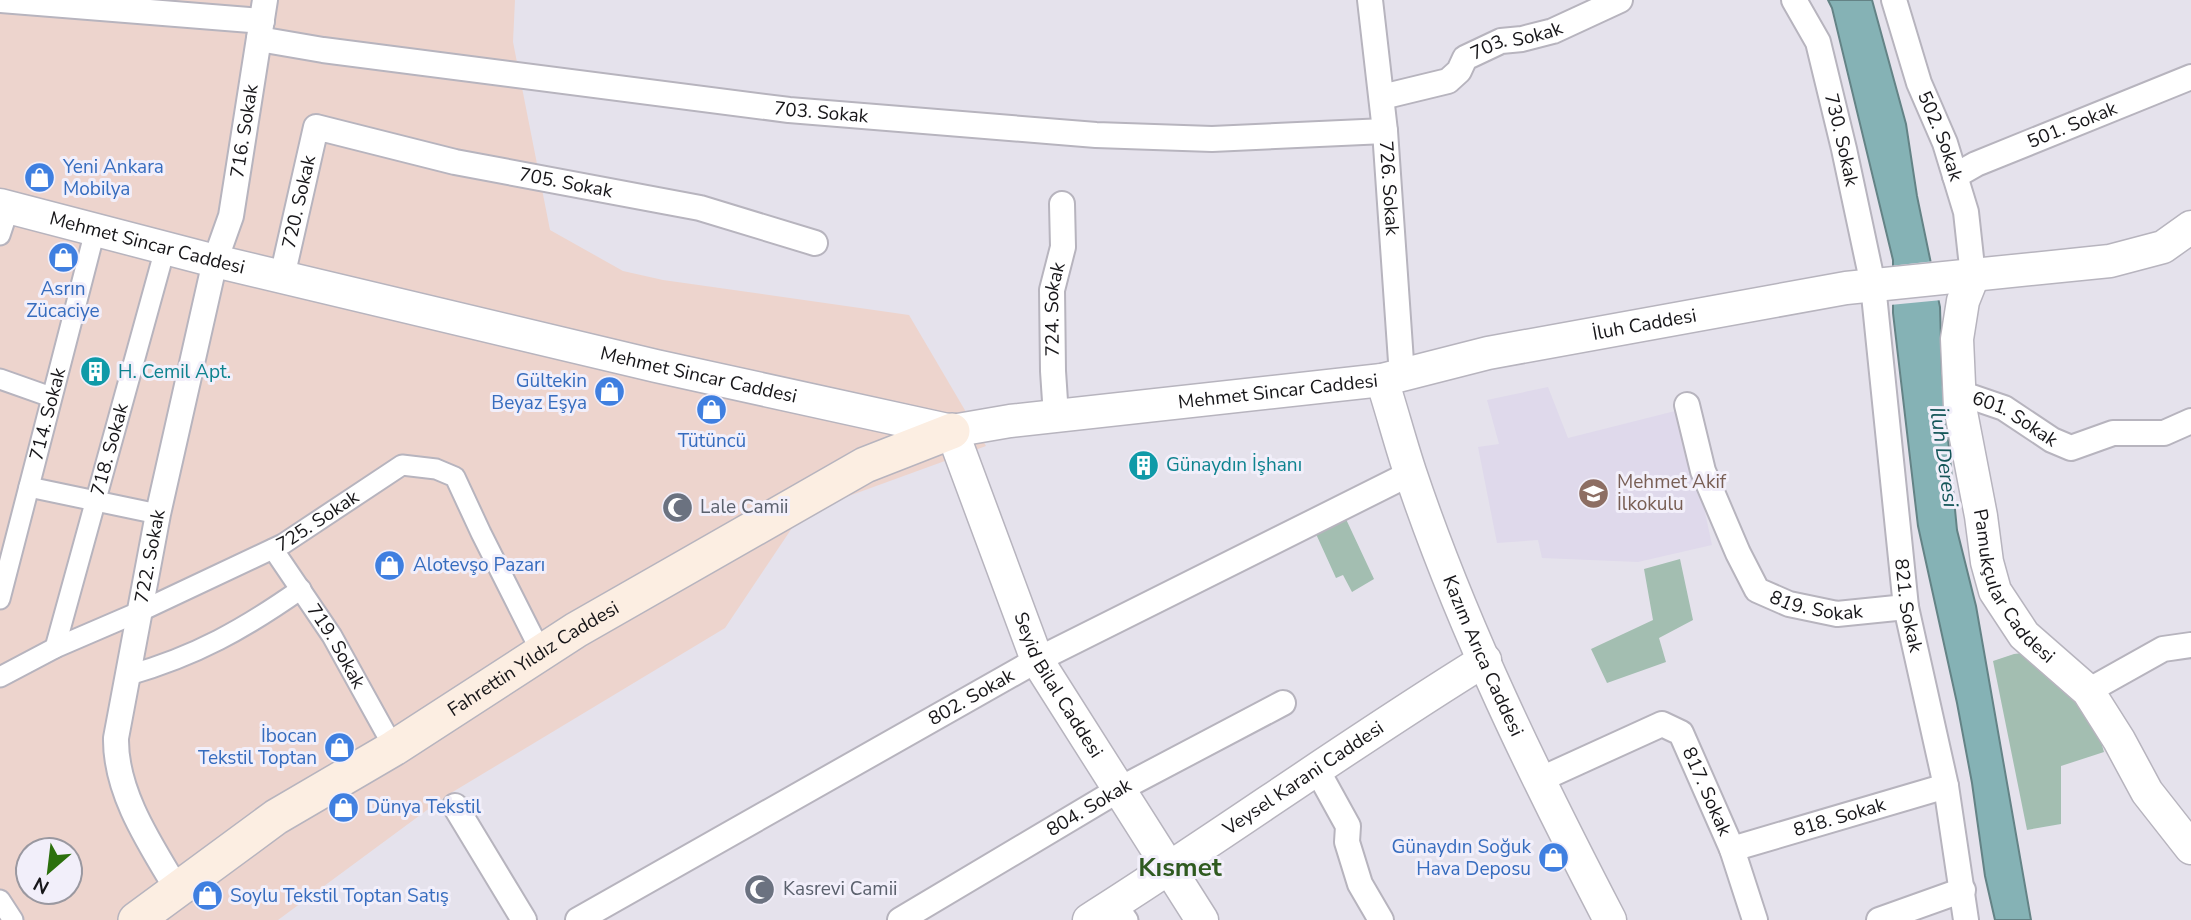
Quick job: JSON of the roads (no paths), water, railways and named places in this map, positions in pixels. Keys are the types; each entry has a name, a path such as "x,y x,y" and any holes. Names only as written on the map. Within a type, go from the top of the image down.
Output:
{"main road":[{"name":"Fahrettin Yıldız Caddesi","path":"136,920 276,817 394,748 588,623 865,465 952,431"}],"street":[{"name":"703. Sokak","path":"0,0 262,20 323,50 789,110 1096,135 1212,139 1385,131"},
{"name":"726. Sokak","path":"1370,0 1385,131 1398,377"},
{"name":"703. Sokak","path":"1382,97 1448,81 1459,71 1465,58 1501,41 1553,31 1620,0"},
{"name":"730. Sokak","path":"1794,0 1818,42 1878,285"},
{"name":"502. Sokak","path":"1894,0 1919,83 1945,143 1966,212 1960,277"},
{"name":"716. Sokak","path":"215,261 231,216 262,20"},
{"name":"501. Sokak","path":"1955,176 1976,164 2191,77"},
{"name":"705. Sokak","path":"316,127 455,162 699,208 815,243"},
{"name":"720. Sokak","path":"282,276 316,127"},
{"name":"724. Sokak","path":"1056,416 1052,371 1052,290 1063,247 1062,204"},
{"name":"Mehmet Sincar Caddesi","path":"3,216 95,231 656,366 952,431 1010,421 1398,377"},
{"name":"714. Sokak","path":"0,599 95,231"},
{"path":"1960,277 2110,261 2186,240"},
{"name":"718. Sokak","path":"55,648 165,249"},
{"name":"722. Sokak","path":"177,889 153,849 123,785 116,759 117,738 158,514 215,261"},
{"name":"İluh Caddesi","path":"1398,377 1488,353 1878,285 1960,277"},
{"name":"Pamukçular Caddesi","path":"1960,277 1963,300 1957,339 1960,408 1987,562 1995,591 2024,635 2088,691 2147,792 2191,848"},
{"name":"821. Sokak","path":"1878,285 1906,607 1946,786 1966,920"},
{"name":"Kazım Arıca Caddesi","path":"1398,377 1411,473 1457,596 1539,779 1610,920"},
{"path":"0,379 51,397"},
{"name":"601. Sokak","path":"1960,393 2004,408 2052,440 2071,448 2113,433 2164,433 2191,421"},
{"name":"819. Sokak","path":"1687,405 1703,471 1757,590 1789,604 1837,614 1906,607"},
{"name":"Seyid Bilal Caddesi","path":"952,431 1037,660 1202,920"},
{"name":"725. Sokak","path":"0,677 55,648 273,549 402,466 436,469 455,477 541,652"},
{"name":"802. Sokak","path":"578,920 1037,660 1411,473"},
{"path":"29,487 158,514"},
{"name":"719. Sokak","path":"273,549 332,636 394,748"},
{"path":"129,675 168,664 208,646 255,621 301,589"},
{"path":"2088,691 2163,649 2191,645"},
{"name":"Veysel Karani Caddesi","path":"1089,920 1122,911 1169,870 1316,768 1485,660"},
{"name":"804. Sokak","path":"900,920 1120,789 1283,703"},
{"name":"817. Sokak","path":"1539,779 1662,724 1681,733 1732,849 1755,920"},
{"path":"1316,768 1348,826 1347,842 1360,884 1381,920"},
{"name":"818. Sokak","path":"1732,849 1946,786"},
{"path":"455,806 524,920"},
{"path":"1879,920 1963,890"},
{"path":"0,900 13,920"}],"water":[{"name":"İluh Deresi","path":"1828,0 1872,0 1906,124 1917,196 1940,307 1942,377 1957,530 1976,606 2031,920 1995,920 1985,876 1957,703 1918,526 1893,313 1893,260"}],"place":[{"name":"Yeni Ankara Mobilya","path":"40,178"},
{"name":"Asrın Zücaciye","path":"63,258"},
{"name":"H. Cemil Apt.","path":"95,372"},
{"name":"Gültekin Beyaz Eşya","path":"610,392"},
{"name":"Tütüncü","path":"712,410"},
{"name":"Günaydın İşhanı","path":"1143,465"},
{"name":"Mehmet Akif İlkokulu","path":"1594,493"},
{"name":"Lale Camii","path":"677,507"},
{"name":"Alotevşo Pazarı","path":"390,565"},
{"name":"İbocan Tekstil Toptan","path":"340,747"},
{"name":"Dünya Tekstil","path":"343,807"},
{"name":"Günaydın Soğuk Hava Deposu","path":"1554,858"},
{"name":"Kasrevi Camii","path":"760,889"},
{"name":"Soylu Tekstil Toptan Satış","path":"207,896"}],"district":[{"name":"Kısmet","path":"1180,867"}]}
